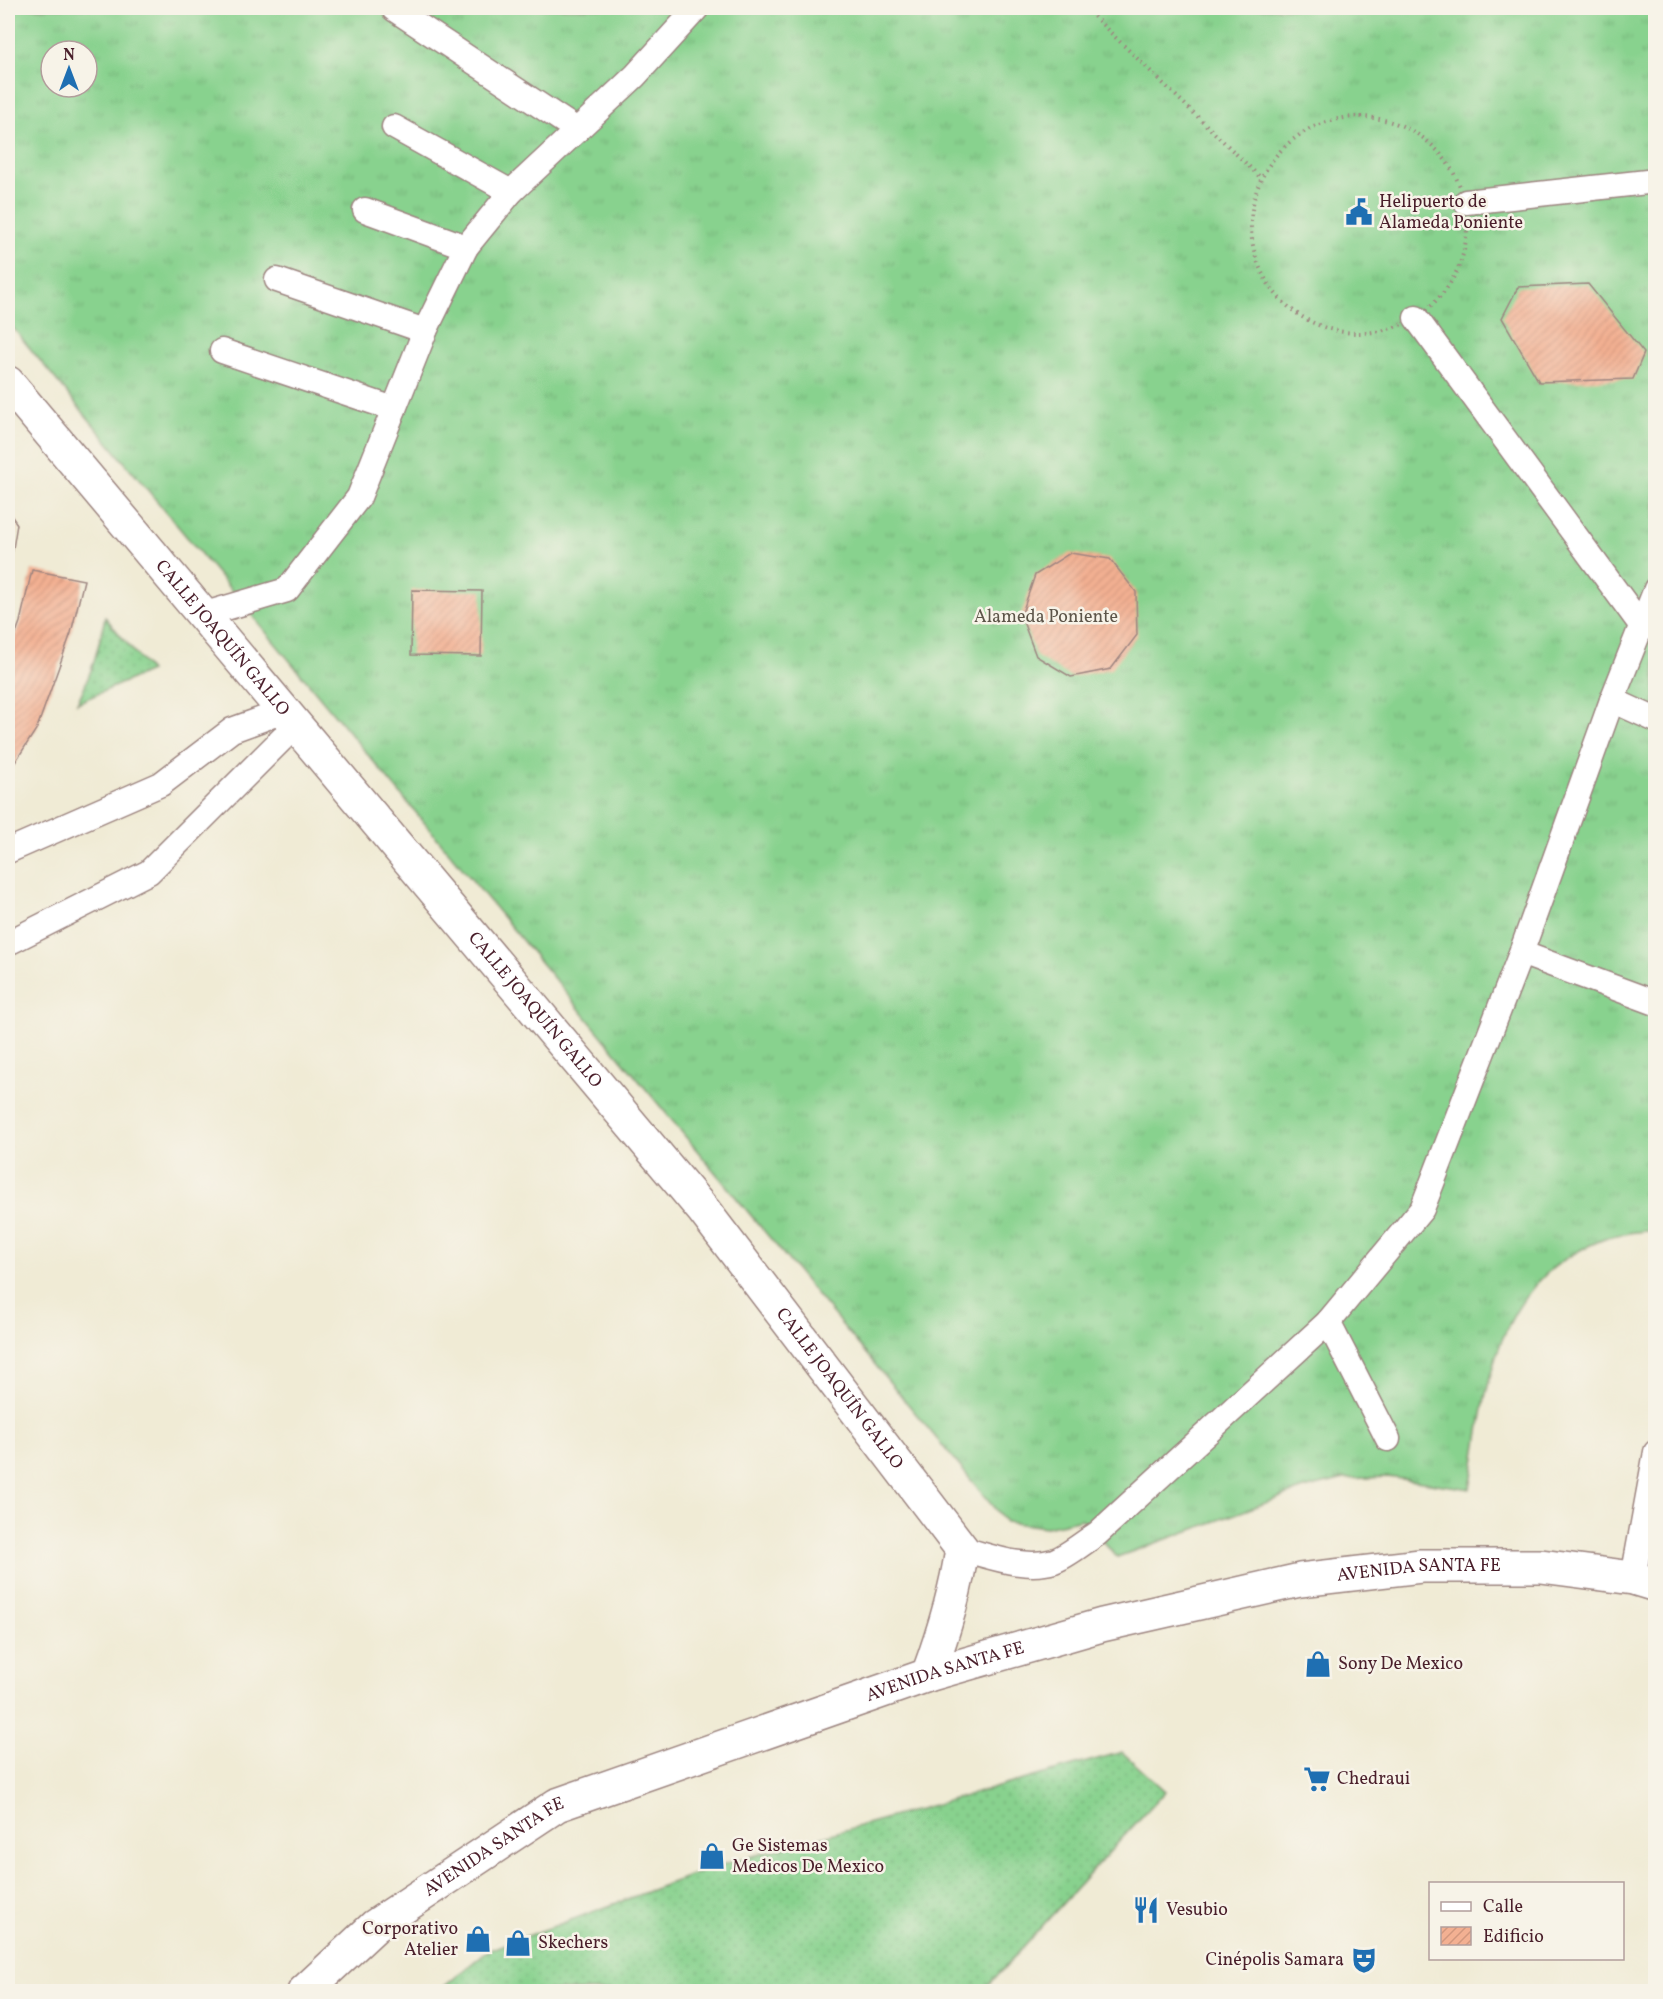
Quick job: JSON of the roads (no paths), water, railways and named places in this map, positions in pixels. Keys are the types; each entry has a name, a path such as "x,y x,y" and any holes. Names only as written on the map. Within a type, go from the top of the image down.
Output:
{"street":[{"name":"CALLE JOAQUÍN GALLO","path":"8,383 704,1211 962,1549"},
{"path":"928,1675 943,1635 958,1578 962,1549"},
{"name":"AVENIDA SANTA FE","path":"304,1992 375,1926 557,1805 928,1675 1102,1625 1300,1580 1421,1566 1541,1566 1645,1581"}],"lane":[{"path":"202,615 287,590 359,497 424,332 466,247 511,192 635,76 697,8"},
{"path":"394,9 577,130"},
{"path":"394,127 511,192"},
{"path":"1466,202 1656,182"},
{"path":"365,210 466,247"},
{"path":"277,280 424,332"},
{"path":"1416,318 1641,625"},
{"path":"222,351 394,409"},
{"path":"962,1549 1019,1563 1037,1564 1055,1561 1097,1534 1328,1322 1422,1209 1521,953 1612,700 1656,589"},
{"path":"1612,700 1656,720"},
{"path":"8,851 161,784 232,730 289,718"},
{"path":"8,943 149,872 289,718"},
{"path":"1521,953 1656,1003"},
{"path":"1328,1322 1388,1439"},
{"path":"1645,1581 1656,1452"}],"place":[{"name":"Helipuerto de Alameda Poniente","path":"1359,212"},
{"name":"Sony De Mexico","path":"1318,1664"},
{"name":"Chedraui","path":"1317,1779"},
{"name":"Ge Sistemas Medicos De Mexico","path":"712,1856"},
{"name":"Vesubio","path":"1146,1910"},
{"name":"Corporativo Atelier","path":"478,1939"},
{"name":"Skechers","path":"518,1943"},
{"name":"Cinépolis Samara","path":"1364,1960"}],"park label":[{"name":"Alameda Poniente","path":"1046,617"}]}
